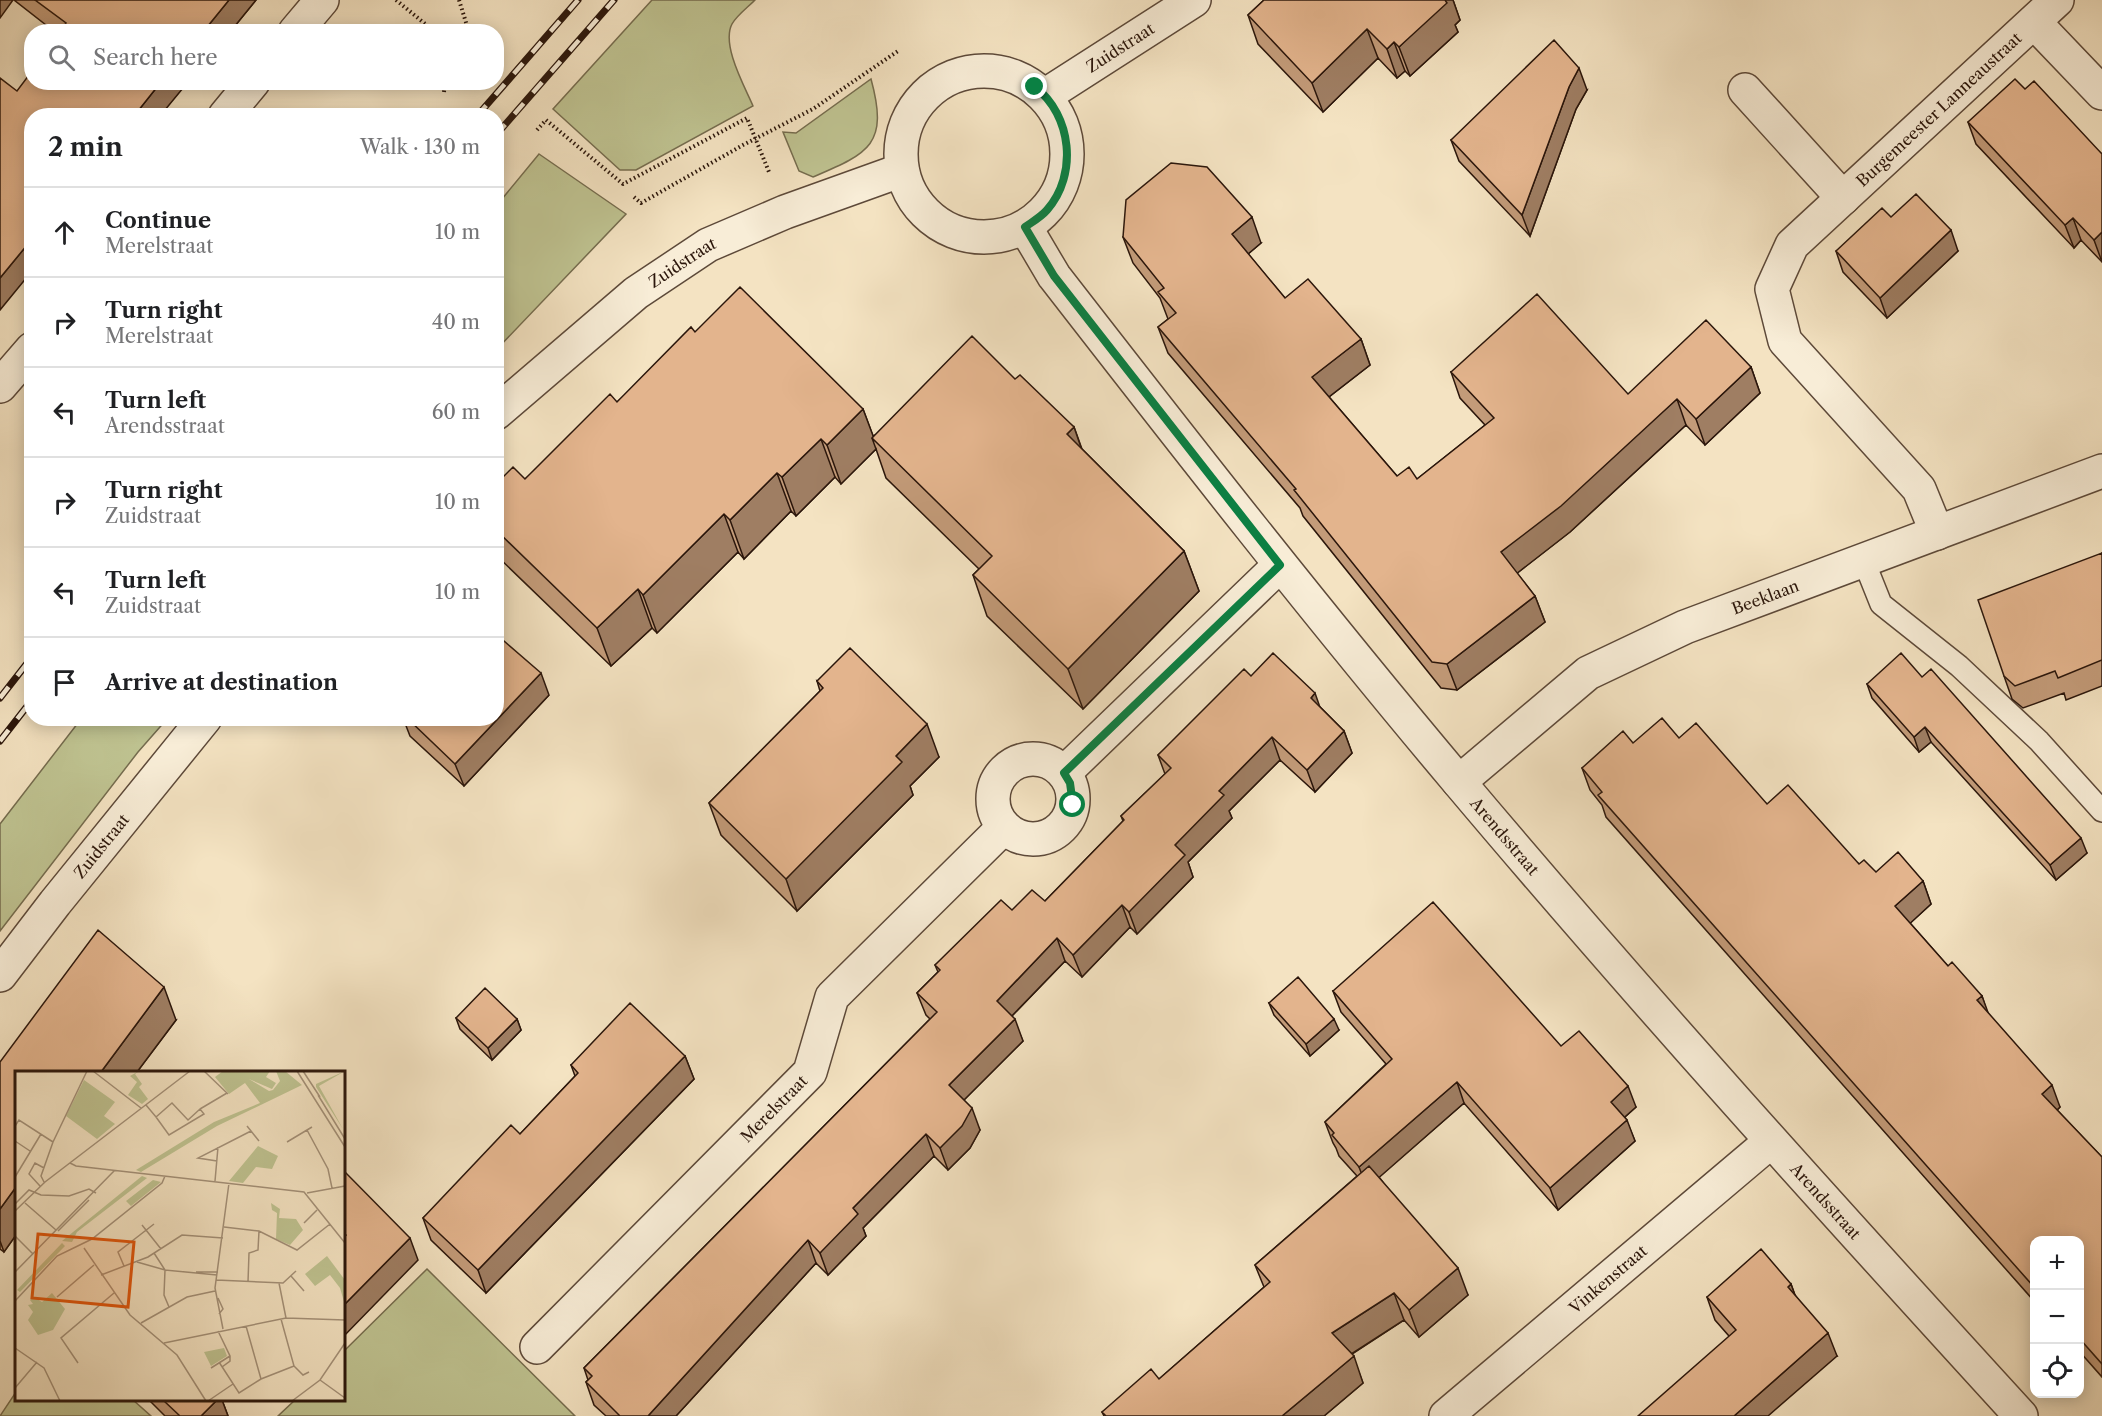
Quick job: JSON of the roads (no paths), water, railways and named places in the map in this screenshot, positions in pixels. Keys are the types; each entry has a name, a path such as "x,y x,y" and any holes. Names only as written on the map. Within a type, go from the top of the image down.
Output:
{"street":[{"path":"302,24 322,0"},
{"name":"Zuidstraat","path":"1046,95 1194,0"},
{"name":"Burgemeester Lanneaustraat","path":"1937,533 1919,489 1785,341 1772,289 1792,244 2046,11 2102,93"},
{"path":"981,70 1009,74 1046,95 1066,132 1068,160 1061,186 1047,210 1025,227 1000,236 974,237 949,229 927,215 911,195 902,170 903,137 915,107 929,91 953,76 981,70"},
{"path":"232,108 246,90"},
{"name":"Burgemeester Lanneaustraat","path":"1745,90 1843,198"},
{"name":"Zuidstraat","path":"504,406 636,293 708,245 785,212 902,170"},
{"name":"Arendsstraat","path":"1025,227 1054,276 1280,565 1459,783 1770,1142 2021,1416"},
{"path":"0,386 24,358"},
{"name":"Beeklaan","path":"1459,783 1588,673 1685,627 2102,471"},
{"path":"1064,773 1280,565"},
{"name":"Zuidstraat","path":"0,975 55,903 199,726"},
{"path":"1035,759 1052,764 1064,773 1070,783 1073,805 1064,825 1056,832 1038,839 1017,836 1004,827 997,817 993,803 994,789 1004,771 1016,763 1035,759"},
{"name":"Merelstraat","path":"537,1347 810,1072 832,997 1004,827"},
{"name":"Vinkenstraat","path":"1446,1416 1770,1142"}],"lane":[{"path":"1863,559 1881,604 1959,666 2039,741 2102,812"}],"railway":[{"path":"504,85 578,0"},
{"path":"504,126 614,0"},
{"path":"484,108 500,90"},
{"path":"0,698 24,667"},
{"path":"0,741 24,710"}]}
